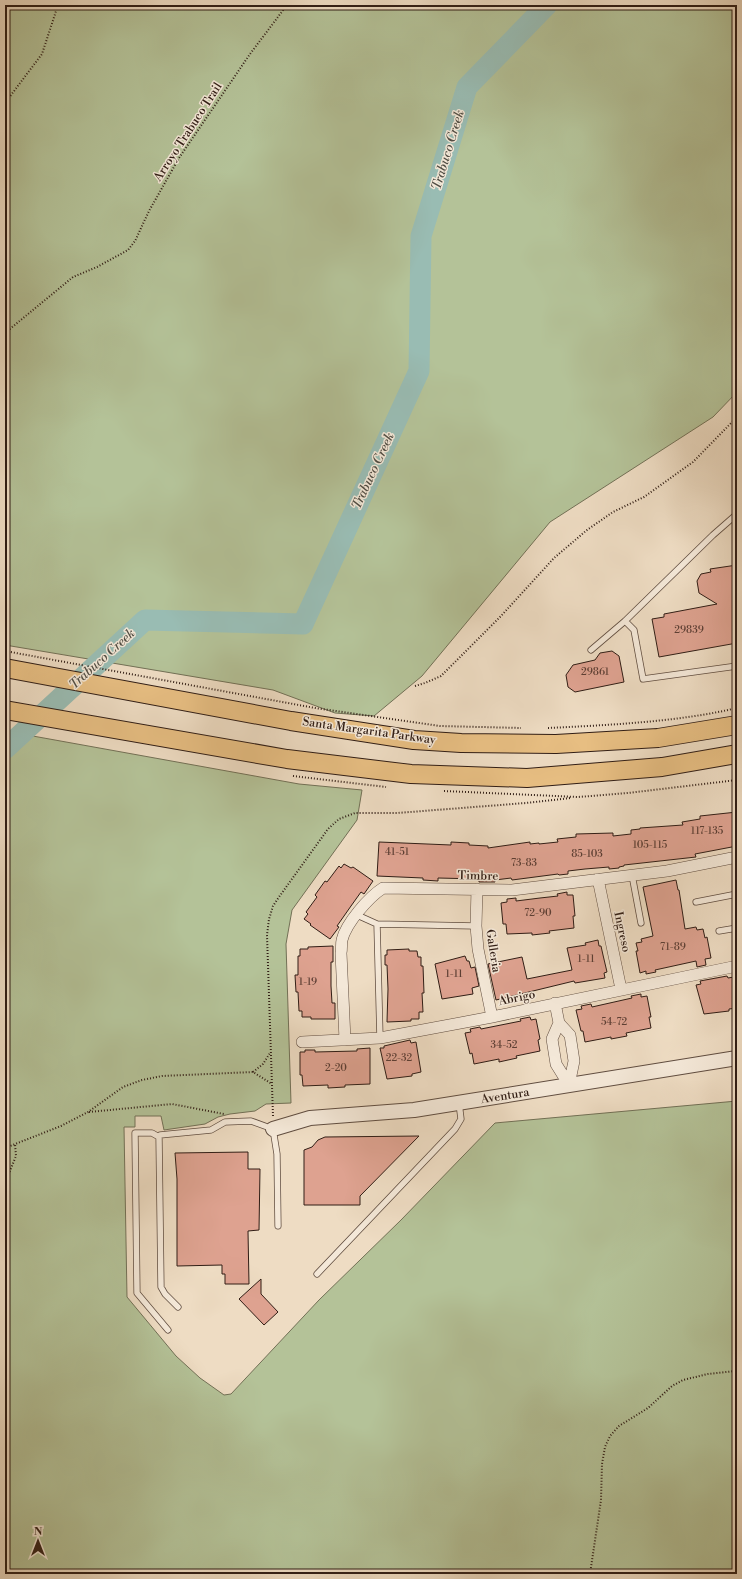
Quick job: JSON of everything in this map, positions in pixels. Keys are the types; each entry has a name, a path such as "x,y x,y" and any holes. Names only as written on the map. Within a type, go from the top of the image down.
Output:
{"main road":[{"name":"Santa Margarita Parkway","path":"5,668 291,721 414,740 461,743 556,744 658,738 737,725"},
{"path":"5,710 287,760 411,774 527,778 662,767 737,754"}],"street":[{"name":"Timbre","path":"345,1040 341,953 342,940 356,915 375,893 383,888 512,890 667,871 737,857"},
{"name":"Ingreso","path":"598,879 621,989"},
{"name":"Galleria","path":"477,889 476,926 478,949 492,1017"},
{"name":"Abrigo","path":"302,1042 380,1038 492,1017 737,966"},
{"path":"555,1003 559,1024 570,1035 574,1061 569,1086"},
{"path":"559,1024 552,1039 556,1064 569,1086"},
{"name":"Aventura","path":"273,1129 310,1118 414,1110 737,1058"}],"lane":[{"path":"591,650 625,622 713,535 737,514"},
{"path":"625,622 634,630 643,679 737,666"},
{"path":"632,875 641,923"},
{"path":"696,902 737,894"},
{"path":"356,915 377,924 476,926"},
{"path":"377,924 380,1038"},
{"path":"719,932 737,928"},
{"path":"317,1274 455,1129 461,1119 459,1103"},
{"path":"159,1137 162,1134 210,1130 225,1122 252,1121 273,1129 277,1154 278,1226"},
{"path":"159,1137 152,1133 135,1134 137,1293 168,1330"},
{"path":"159,1137 161,1287 165,1294 178,1307"}],"path":[{"path":"5,103 42,54 58,5"},
{"name":"Arroyo Trabuco Trail","path":"5,333 73,277 97,267 128,250 135,241 149,211 179,158 250,54 287,5"},
{"path":"415,686 425,684 441,676 501,616 554,558 587,530 613,512 644,497 693,462 737,417"},
{"path":"5,651 315,708 440,726 528,728"},
{"path":"544,728 623,724 721,712 737,708"},
{"path":"253,1072 262,1064 270,1052"},
{"path":"5,1148 61,1126 88,1112 124,1087 142,1080 162,1076 253,1072 272,1084"},
{"path":"88,1112 172,1104 224,1114 225,1122"},
{"path":"5,1183 16,1156 15,1144"},
{"path":"5,1337 7,1369 5,1377"},
{"path":"590,1574 600,1507 602,1464 605,1447 610,1436 619,1426 652,1405 672,1386 683,1380 708,1374 735,1371"}],"green space":[{"path":"5,5 737,5 737,392 713,417 550,522 422,676 374,716 335,713 273,690 5,645"},
{"path":"5,731 299,784 362,790 357,820 292,910 286,944 291,1103 266,1104 255,1111 218,1117 205,1124 164,1130 161,1116 135,1116 135,1127 124,1127 127,1297 176,1356 200,1378 224,1395 231,1394 319,1300 401,1220 495,1123 737,1101 737,1574 5,1574"}],"building":[{"path":"737,565 737,643 659,657 652,619 664,617 664,614 717,604 699,593 697,581 701,574 711,572 710,569"},
{"path":"612,651 619,656 624,682 575,692 568,687 566,675 573,665 595,660 600,653"},
{"path":"737,812 737,846 695,854 696,857 624,865 619,868 609,869 609,867 568,871 568,874 512,880 511,878 495,880 495,882 479,882 479,879 438,878 438,881 423,880 423,878 377,876 379,842 451,845 451,842 488,846 488,848 530,842 530,844 539,844 558,842 557,839 576,837 576,834 613,833 613,836 631,834 631,830 640,828 683,825 682,822 700,819 700,816"},
{"path":"344,864 351,868 353,867 373,881 364,894 361,892 337,926 339,927 330,939 304,919 308,914 306,912 317,897 315,895 325,881 327,882 339,866 341,868"},
{"path":"676,880 685,929 696,927 697,930 703,929 705,938 707,937 711,958 705,959 706,965 697,967 696,961 655,970 656,972 646,974 646,971 640,973 636,943 642,942 641,939 653,936 643,887"},
{"path":"567,892 567,895 573,895 575,916 573,916 574,928 532,935 532,933 507,934 506,924 503,924 501,903 507,902 507,899 516,898 516,901 558,896 557,894"},
{"path":"598,940 599,946 601,946 607,972 604,973 605,978 575,983 574,981 496,1000 488,964 522,957 527,979 572,970 567,948 586,945 585,943"},
{"path":"333,946 331,986 332,1003 335,1003 335,1019 311,1019 311,1017 302,1017 302,1011 299,1011 295,975 298,975 298,956 300,956 300,949 308,949 308,947"},
{"path":"409,949 409,951 417,951 418,957 421,957 421,966 423,966 423,1012 419,1012 419,1019 411,1019 411,1021 387,1022 388,989 385,955 387,955 387,950"},
{"path":"465,956 467,961 469,961 471,968 475,967 479,986 472,988 473,994 442,999 435,964"},
{"path":"727,976 728,978 734,977 737,1008 729,1009 729,1011 704,1014 696,985 701,984 700,981"},
{"path":"641,994 641,997 647,996 651,1017 649,1017 651,1028 626,1033 627,1036 611,1039 611,1037 585,1042 576,1010 582,1009 581,1006 591,1004 592,1007 632,998 631,996"},
{"path":"530,1017 531,1020 536,1019 540,1039 538,1040 540,1051 516,1056 517,1058 499,1062 499,1059 474,1064 465,1033 471,1032 470,1029 480,1027 481,1029 521,1021 520,1019"},
{"path":"410,1040 411,1043 416,1042 421,1072 412,1074 412,1076 387,1079 380,1048"},
{"path":"370,1048 370,1084 345,1085 345,1087 328,1088 328,1085 303,1086 302,1075 300,1075 300,1052 305,1052 305,1050 315,1050 315,1052 357,1051 357,1049"},
{"path":"419,1136 360,1196 360,1205 304,1205 304,1150 312,1147 318,1140 325,1137"},
{"path":"248,1152 248,1169 260,1169 259,1230 248,1231 249,1284 225,1284 225,1274 222,1274 222,1265 177,1266 177,1179 175,1153"},
{"path":"261,1279 261,1294 278,1312 264,1325 239,1299"}],"waterway":[{"name":"Trabuco Creek","path":"5,749 145,620 303,624 419,371 421,236 467,87 547,5"}]}
